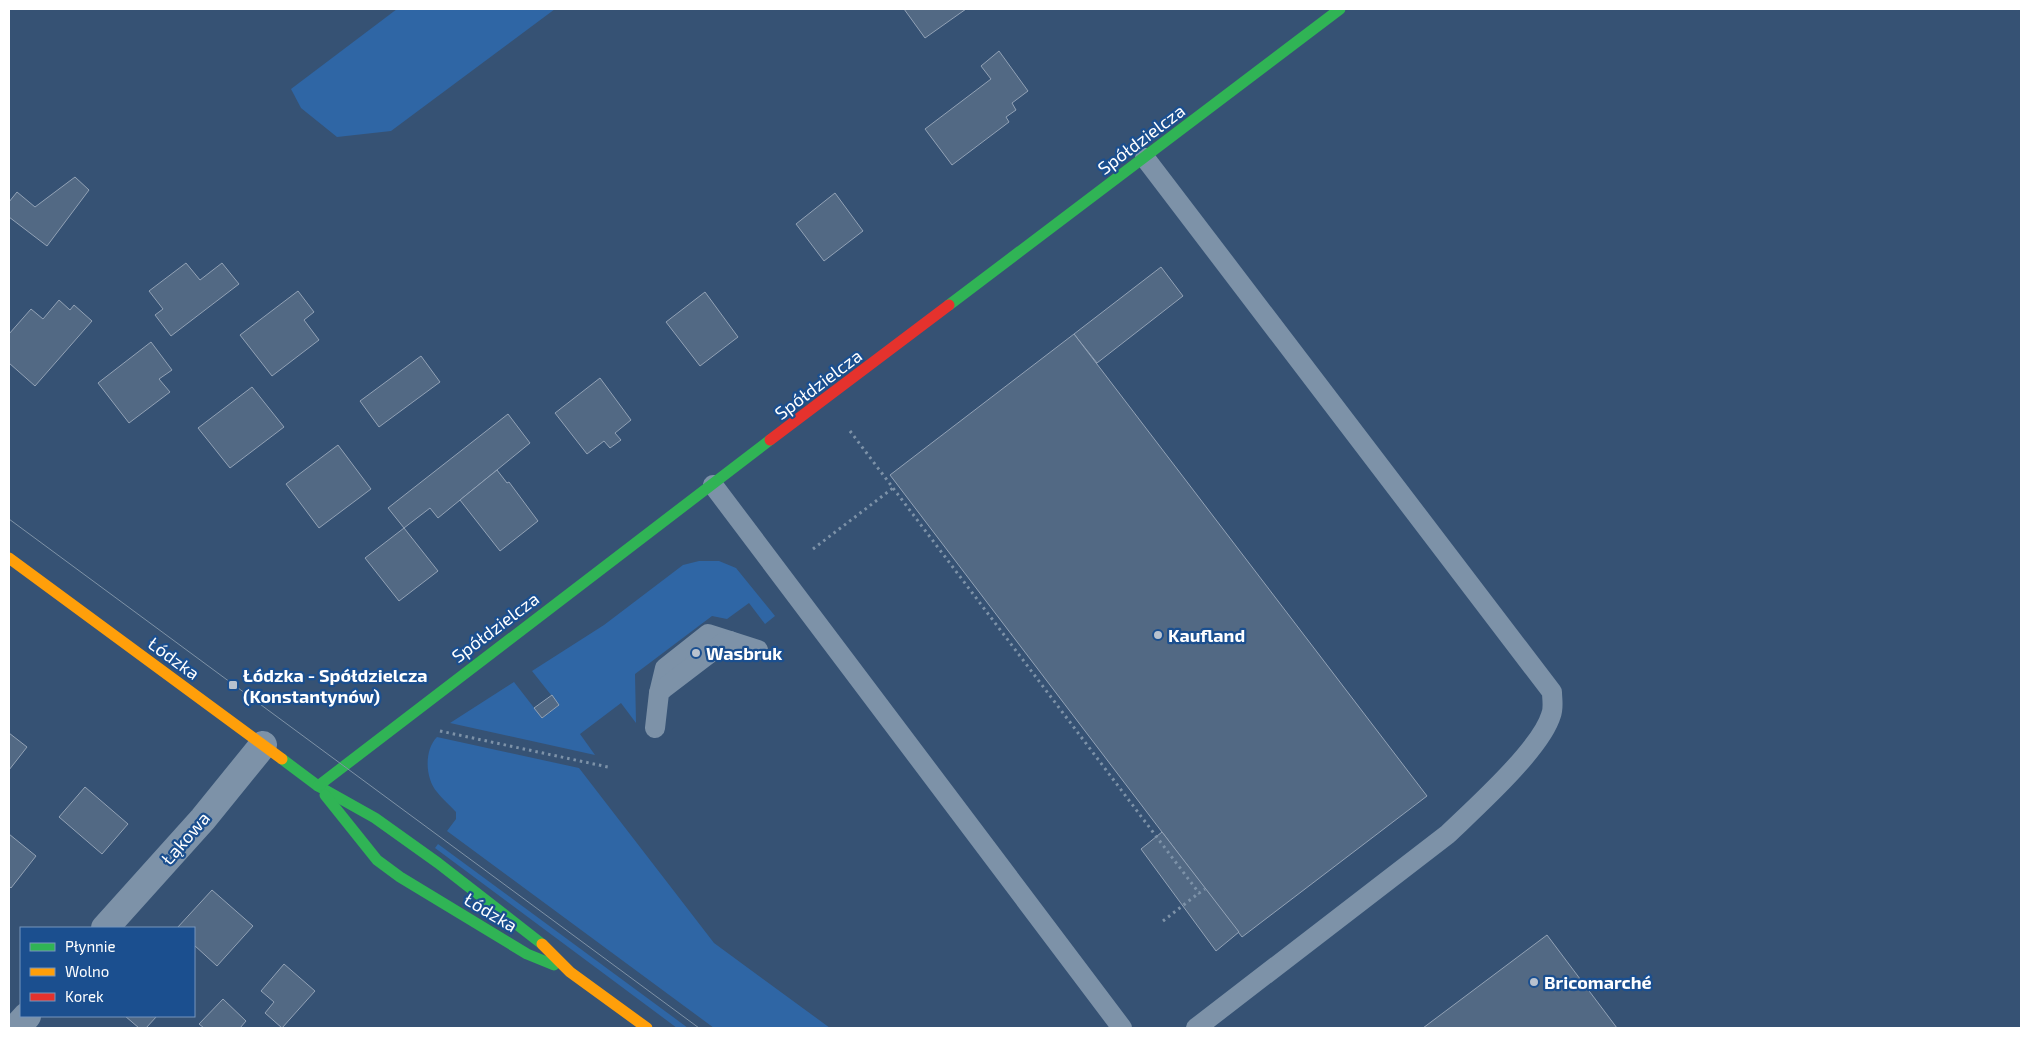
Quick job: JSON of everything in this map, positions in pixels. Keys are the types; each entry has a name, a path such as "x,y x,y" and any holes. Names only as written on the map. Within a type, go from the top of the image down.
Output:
{"street":[{"name":"Spółdzielcza","path":"318,786 455,679 714,485 1340,9"},
{"name":"Łódzka","path":"9,558 318,786 375,818 431,858 536,938 570,972 647,1028"},
{"name":"Łąkowa","path":"106,927 203,819 263,745"},
{"name":"Łódzka","path":"318,786 362,844 377,860 400,877 527,954 570,972"},
{"path":"16,1028 26,1017"}],"lane":[{"path":"1145,158 1552,692 1552,713 1542,736 1473,811 1448,834 1196,1028"},
{"path":"714,485 1122,1028"},
{"path":"655,728 659,693 723,643 730,642 758,650"}],"path":[{"path":"850,431 1199,893"},
{"path":"813,549 893,488"},
{"path":"434,730 608,768"},
{"path":"1163,921 1205,889"}],"shaded area":[{"path":"397,9 555,9 391,131 337,137 301,108 291,89"},
{"path":"699,561 719,561 736,568 775,616 765,624 749,603 727,619 712,616 635,674 636,723 621,703 580,734 595,755 450,723 514,682 542,718 559,705 532,671 604,625 683,565"},
{"path":"437,737 579,768 714,943 830,1028 714,1028 447,831 456,819 456,812 437,792 428,772 428,756"},
{"path":"438,844 688,1028 677,1028 435,848"}],"building":[{"path":"904,9 966,9 925,38"},
{"path":"999,51 1028,91 1012,103 1016,110 1006,117 1009,122 952,165 925,129 991,79 981,66"},
{"path":"75,177 89,190 47,246 9,217 9,202 17,192 35,207"},
{"path":"835,193 863,231 824,261 796,224"},
{"path":"186,263 200,280 222,263 239,284 171,336 155,315 163,309 149,291"},
{"path":"1161,267 1183,296 1097,363 1074,334"},
{"path":"298,291 314,312 304,320 319,340 272,376 240,335"},
{"path":"705,292 738,337 700,366 666,322"},
{"path":"59,300 70,310 74,305 92,321 35,386 9,363 9,334 31,309 43,319"},
{"name":"Kaufland","path":"1074,334 1427,796 1242,937 890,475"},
{"path":"151,342 172,370 159,379 170,392 129,423 98,383"},
{"path":"421,356 440,382 379,427 360,401"},
{"path":"600,378 631,420 615,433 621,440 610,448 604,441 587,454 555,413"},
{"path":"252,387 284,427 230,468 198,428"},
{"path":"508,414 530,443 438,518 430,508 404,528 388,508"},
{"path":"338,445 371,489 319,528 286,484"},
{"path":"497,470 507,483 509,482 538,521 500,551 460,500"},
{"path":"404,528 438,571 399,601 365,558"},
{"path":"552,695 559,705 542,718 534,708"},
{"path":"9,733 27,747 9,770"},
{"path":"85,787 128,824 102,854 59,817"},
{"path":"1162,832 1239,932 1216,951 1141,849"},
{"path":"9,834 36,856 11,888 9,886"},
{"path":"212,890 253,926 217,966 195,946 195,927 178,927"},
{"name":"Bricomarché","path":"1547,935 1617,1028 1423,1028"},
{"path":"284,964 315,991 282,1028 265,1013 274,1002 261,991"},
{"path":"223,999 246,1021 240,1028 204,1028 199,1024"},
{"path":"126,1017 156,1017 146,1028 139,1028"}],"tram line":[{"path":"9,519 699,1028"}],"traffic: fast":[{"path":"949,305 1340,9"},
{"path":"318,786 770,440"},
{"path":"282,759 318,786 375,818 438,863 542,944"},
{"path":"325,795 377,860 400,877 527,954 554,965"}],"traffic: slow":[{"path":"9,558 282,759"},
{"path":"542,944 570,972 647,1028"}],"traffic: jam":[{"path":"770,440 949,305"}],"place":[{"name":"Kaufland","path":"1158,635"},
{"name":"Wasbruk","path":"696,653"},
{"name":"Łódzka - Spółdzielcza (Konstantynów)","path":"233,685"},
{"name":"Bricomarché","path":"1534,982"}]}
